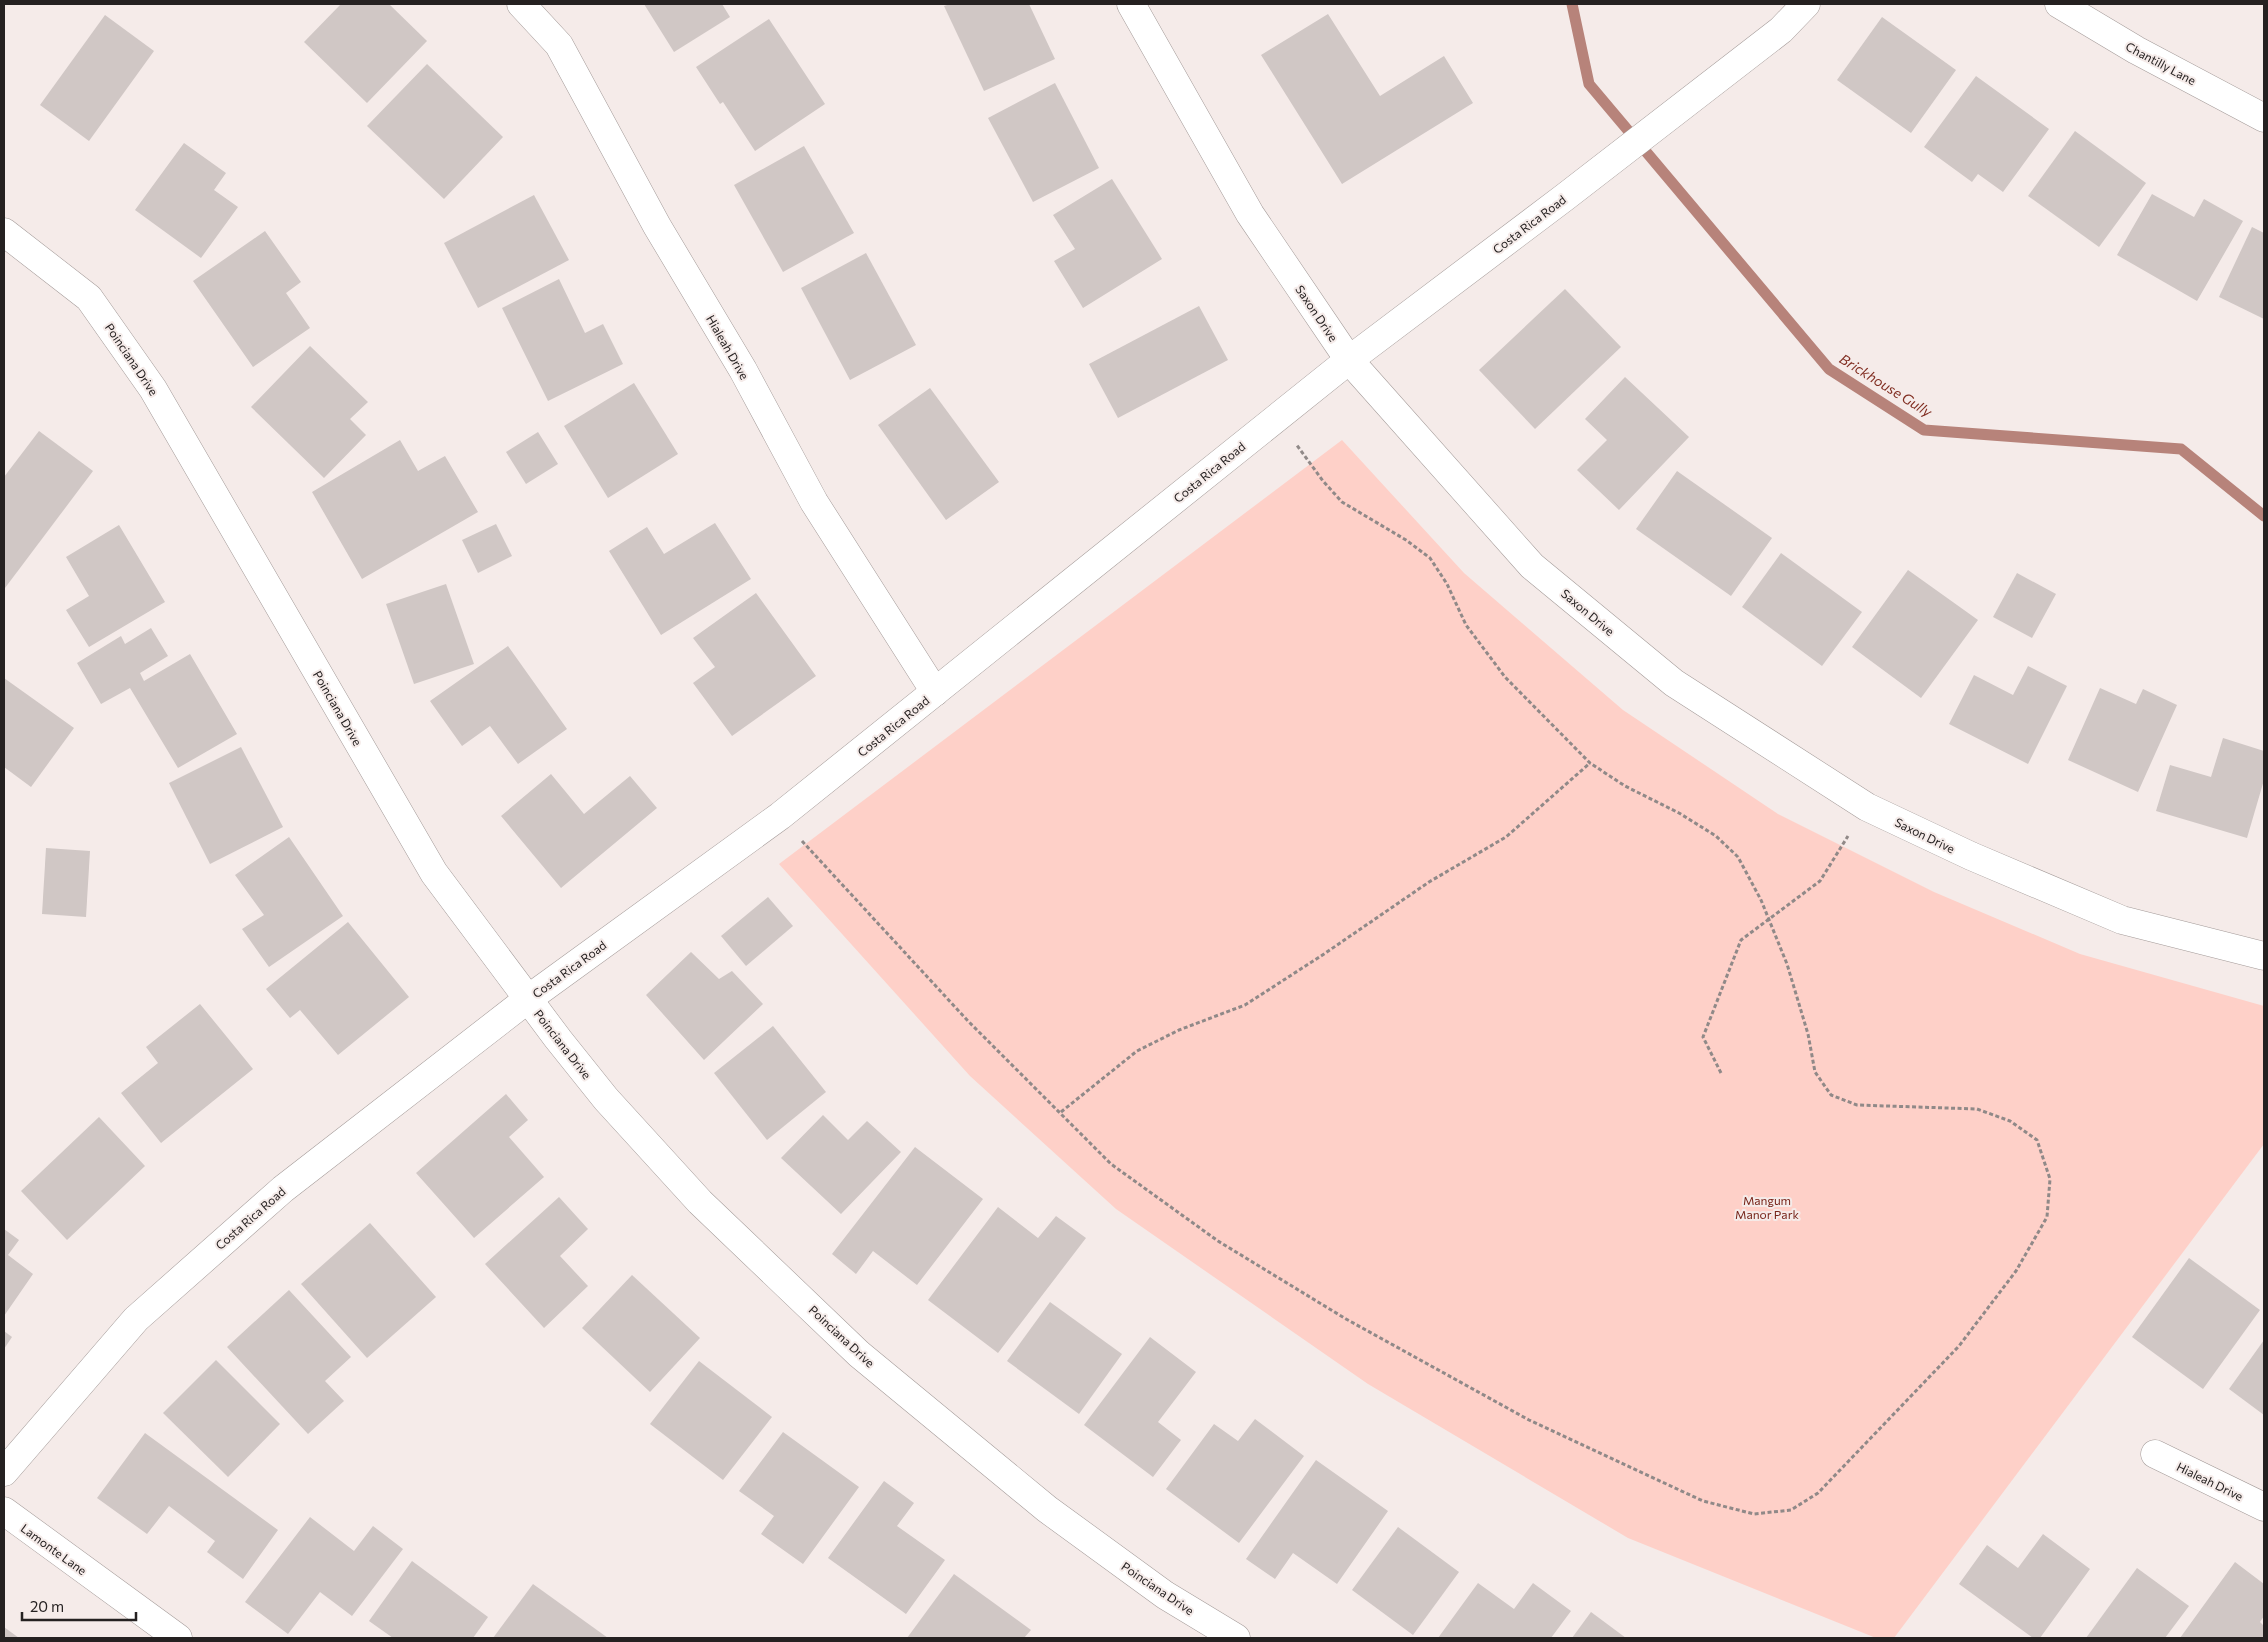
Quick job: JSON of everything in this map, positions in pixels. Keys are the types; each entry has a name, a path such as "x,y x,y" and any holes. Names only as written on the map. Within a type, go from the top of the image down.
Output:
{"street":[{"name":"Hialeah Drive","path":"521,4 559,45 652,218 742,370 814,502 935,692"},
{"name":"Saxon Drive","path":"1131,4 1250,214 1349,360 1532,566 1674,683 1867,807 1971,856 2122,920 2264,956"},
{"name":"Costa Rica Road","path":"4,1472 136,1319 282,1189 528,999 780,816 1349,360 1684,107 1781,30 1806,4"},
{"name":"Chantilly Lane","path":"2060,4 2136,50 2264,118"},
{"name":"Poinciana Drive","path":"4,232 89,298 153,389 434,873 528,999 606,1099 700,1202 859,1354 1047,1509 1165,1596 1236,1638"},
{"name":"Hialeah Drive","path":"2155,1454 2264,1507"},
{"name":"Lamonte Lane","path":"4,1511 178,1638"}],"path":[{"path":"780,816 968,1021 1111,1164 1218,1241 1346,1319 1529,1420 1703,1501 1754,1514 1791,1510 1818,1494 1959,1346 2016,1271 2047,1217 2050,1179 2037,1140 2010,1121 1977,1109 1856,1105 1831,1095 1815,1072 1808,1034 1787,964 1768,918 1738,858 1716,836 1679,813 1625,786 1590,763 1505,677 1466,625 1446,584 1430,558 1406,540 1342,502 1323,481 1277,417"},
{"path":"1060,1112 1137,1050 1179,1030 1245,1005 1324,954 1429,882 1506,837 1590,763"},
{"path":"1721,1073 1702,1037 1741,940 1820,881 1867,807"}],"green space":[{"name":"Mangum Manor Park","path":"1342,440 1464,573 1623,710 1778,814 1934,892 2080,954 2264,1006 2264,1144 1894,1638 1876,1638 1628,1538 1368,1384 1116,1209 970,1076 779,864"}],"building":[{"path":"341,4 389,4 427,41 367,103 304,42"},
{"path":"644,4 722,4 730,17 674,52"},
{"path":"950,4 1029,4 1055,59 984,91 944,6"},
{"path":"1328,14 1380,96 1444,56 1473,103 1342,184 1261,55"},
{"path":"105,15 154,51 89,141 40,105"},
{"path":"1882,17 1956,70 1911,133 1837,80"},
{"path":"769,19 825,104 755,151 723,102 720,104 696,67"},
{"path":"427,64 503,137 444,199 367,126"},
{"path":"1976,76 2049,129 2003,192 1978,174 1972,182 1924,147"},
{"path":"1055,83 1099,168 1033,202 988,118"},
{"path":"2075,131 2146,183 2099,247 2028,196"},
{"path":"184,143 226,173 214,190 238,207 201,258 135,210"},
{"path":"804,146 854,233 783,272 734,185"},
{"path":"1112,179 1162,259 1083,308 1054,261 1075,249 1053,215"},
{"path":"2152,194 2194,217 2204,199 2243,221 2197,301 2117,255"},
{"path":"534,195 569,260 478,308 444,243"},
{"path":"2252,227 2264,233 2264,319 2219,297"},
{"path":"265,231 301,282 286,293 310,328 253,367 193,281"},
{"path":"866,253 916,345 850,380 801,288"},
{"path":"559,279 585,333 603,324 623,364 548,401 502,308"},
{"path":"1565,289 1621,347 1535,429 1479,370"},
{"path":"1199,306 1228,360 1118,418 1089,364"},
{"path":"310,346 368,402 350,419 366,435 324,478 251,407"},
{"path":"1625,377 1689,437 1619,510 1577,470 1607,440 1585,419"},
{"path":"634,383 678,454 608,498 564,426"},
{"path":"930,388 999,482 946,520 878,425"},
{"path":"39,431 93,471 5,588 4,477"},
{"path":"538,432 558,464 526,484 506,452"},
{"path":"400,440 418,471 445,456 478,512 362,579 312,492"},
{"path":"1677,471 1772,538 1731,596 1636,529"},
{"path":"715,523 751,579 661,635 609,551 647,527 664,554"},
{"path":"496,524 512,556 478,573 462,540"},
{"path":"119,525 165,602 89,647 66,610 89,596 66,557"},
{"path":"1781,553 1862,612 1822,666 1742,607"},
{"path":"1908,570 1978,620 1921,698 1852,647"},
{"path":"2017,573 2056,594 2032,638 1993,617"},
{"path":"446,584 474,664 414,684 386,604"},
{"path":"756,593 816,676 732,736 693,683 715,667 693,638"},
{"path":"151,628 168,656 140,673 144,681 190,654 237,734 178,768 130,688 101,704 77,663 121,636 125,644"},
{"path":"508,646 567,729 518,764 490,726 462,746 430,701"},
{"path":"2028,666 2067,686 2028,764 1949,724 1974,675 2013,695"},
{"path":"4,678 74,728 31,787 4,767"},
{"path":"2100,688 2136,704 2143,689 2177,705 2138,792 2068,760"},
{"path":"2223,738 2264,751 2264,780 2247,838 2156,811 2170,765 2211,777"},
{"path":"241,747 283,827 210,864 169,783"},
{"path":"551,774 584,814 630,776 657,808 561,888 501,816"},
{"path":"289,837 343,916 269,967 242,929 264,915 235,875"},
{"path":"46,848 90,851 86,917 42,914"},
{"path":"768,897 793,926 746,966 721,936"},
{"path":"348,922 409,997 338,1055 300,1010 290,1018 266,989"},
{"path":"691,952 719,979 732,971 763,1004 704,1060 646,995"},
{"path":"200,1004 253,1069 161,1143 121,1093 158,1063 146,1047"},
{"path":"773,1026 826,1092 767,1140 714,1073"},
{"path":"506,1094 528,1120 509,1137 544,1177 474,1238 416,1173"},
{"path":"823,1115 848,1140 867,1121 901,1152 841,1214 781,1158"},
{"path":"99,1117 145,1166 67,1240 21,1191"},
{"path":"915,1147 983,1199 917,1285 873,1251 856,1274 832,1254"},
{"path":"559,1197 588,1229 560,1256 588,1286 544,1328 485,1264"},
{"path":"998,1207 1038,1238 1056,1216 1086,1238 998,1353 928,1300"},
{"path":"370,1223 436,1297 367,1358 301,1284"},
{"path":"4,1229 19,1240 8,1255 33,1274 4,1316"},
{"path":"2189,1258 2260,1310 2203,1389 2132,1337"},
{"path":"632,1275 700,1338 650,1392 582,1328"},
{"path":"289,1290 351,1357 325,1381 344,1401 308,1434 227,1347"},
{"path":"1050,1302 1122,1354 1079,1414 1007,1361"},
{"path":"4,1331 12,1337 4,1349"},
{"path":"1150,1337 1196,1372 1158,1422 1181,1440 1153,1477 1084,1425"},
{"path":"2264,1340 2264,1415 2229,1389"},
{"path":"216,1360 280,1424 228,1477 163,1413"},
{"path":"699,1361 772,1417 723,1480 650,1424"},
{"path":"1255,1419 1304,1456 1239,1543 1166,1489 1214,1424 1238,1441"},
{"path":"783,1432 859,1487 803,1564 761,1534 774,1516 739,1491"},
{"path":"145,1433 278,1530 243,1579 207,1552 215,1541 169,1506 147,1534 97,1498"},
{"path":"1316,1460 1388,1511 1337,1584 1293,1553 1275,1579 1246,1559"},
{"path":"884,1481 914,1503 897,1526 945,1560 906,1614 828,1558"},
{"path":"310,1517 354,1551 373,1526 403,1549 352,1616 320,1592 288,1634 245,1602"},
{"path":"1398,1527 1459,1572 1413,1635 1352,1590"},
{"path":"2043,1534 2090,1569 2040,1638 2033,1638 1959,1584 1987,1545 2018,1568"},
{"path":"412,1561 488,1617 473,1638 393,1638 369,1621"},
{"path":"2235,1562 2264,1584 2264,1616 2260,1622 2264,1626 2264,1638 2180,1638"},
{"path":"2137,1568 2189,1606 2165,1638 2086,1638"},
{"path":"954,1574 1031,1630 1024,1638 907,1638"},
{"path":"1478,1583 1514,1609 1533,1583 1571,1611 1551,1638 1438,1638"},
{"path":"533,1584 608,1638 493,1638"},
{"path":"1591,1612 1626,1638 1572,1638"},
{"path":"4,1627 19,1638 4,1638"}],"waterway":[{"name":"Brickhouse Gully","path":"1572,4 1589,84 1829,369 1924,430 2181,449 2264,516"}]}
